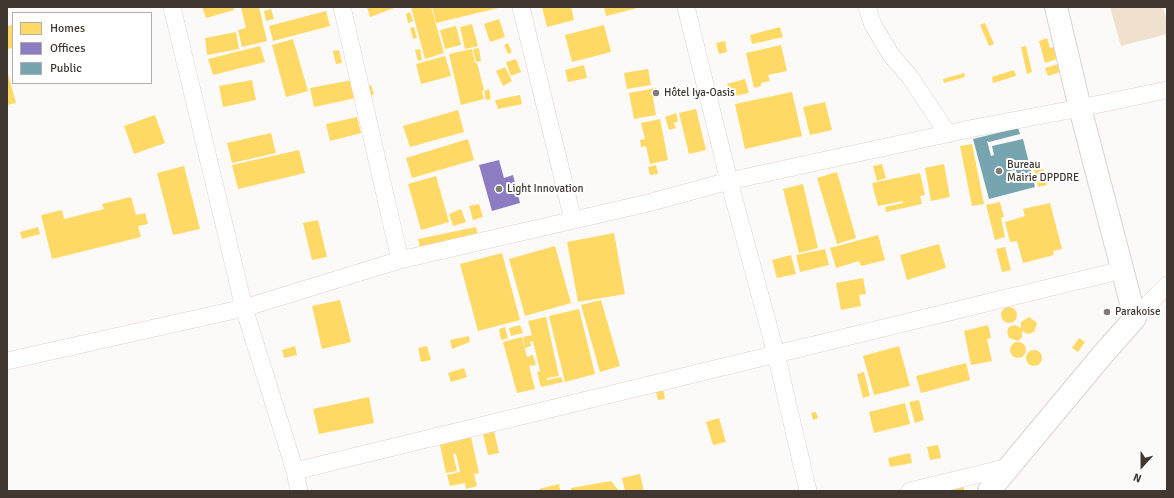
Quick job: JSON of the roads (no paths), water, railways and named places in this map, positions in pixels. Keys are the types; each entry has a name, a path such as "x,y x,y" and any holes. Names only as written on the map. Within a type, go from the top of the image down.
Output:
{"street":[{"path":"172,7 244,308 295,471 299,491"},
{"path":"342,7 400,260"},
{"path":"521,7 573,220"},
{"path":"686,7 729,181 776,354 808,491"},
{"path":"867,7 873,25 891,55 910,77 948,134"},
{"path":"1056,7 1080,108 1135,318"},
{"path":"7,361 244,308 400,260 648,203 729,181 948,134 1167,90"},
{"path":"295,471 1122,270"},
{"path":"989,491 1135,318 1167,285"},
{"path":"910,491 1008,467"}],"place":[{"name":"Hôtel Iya-Oasis","path":"656,93"},
{"name":"Bureau Mairie DPPDRE","path":"999,171"},
{"name":"Light Innovation","path":"499,189"},
{"name":"Parakoise","path":"1107,312"}]}
